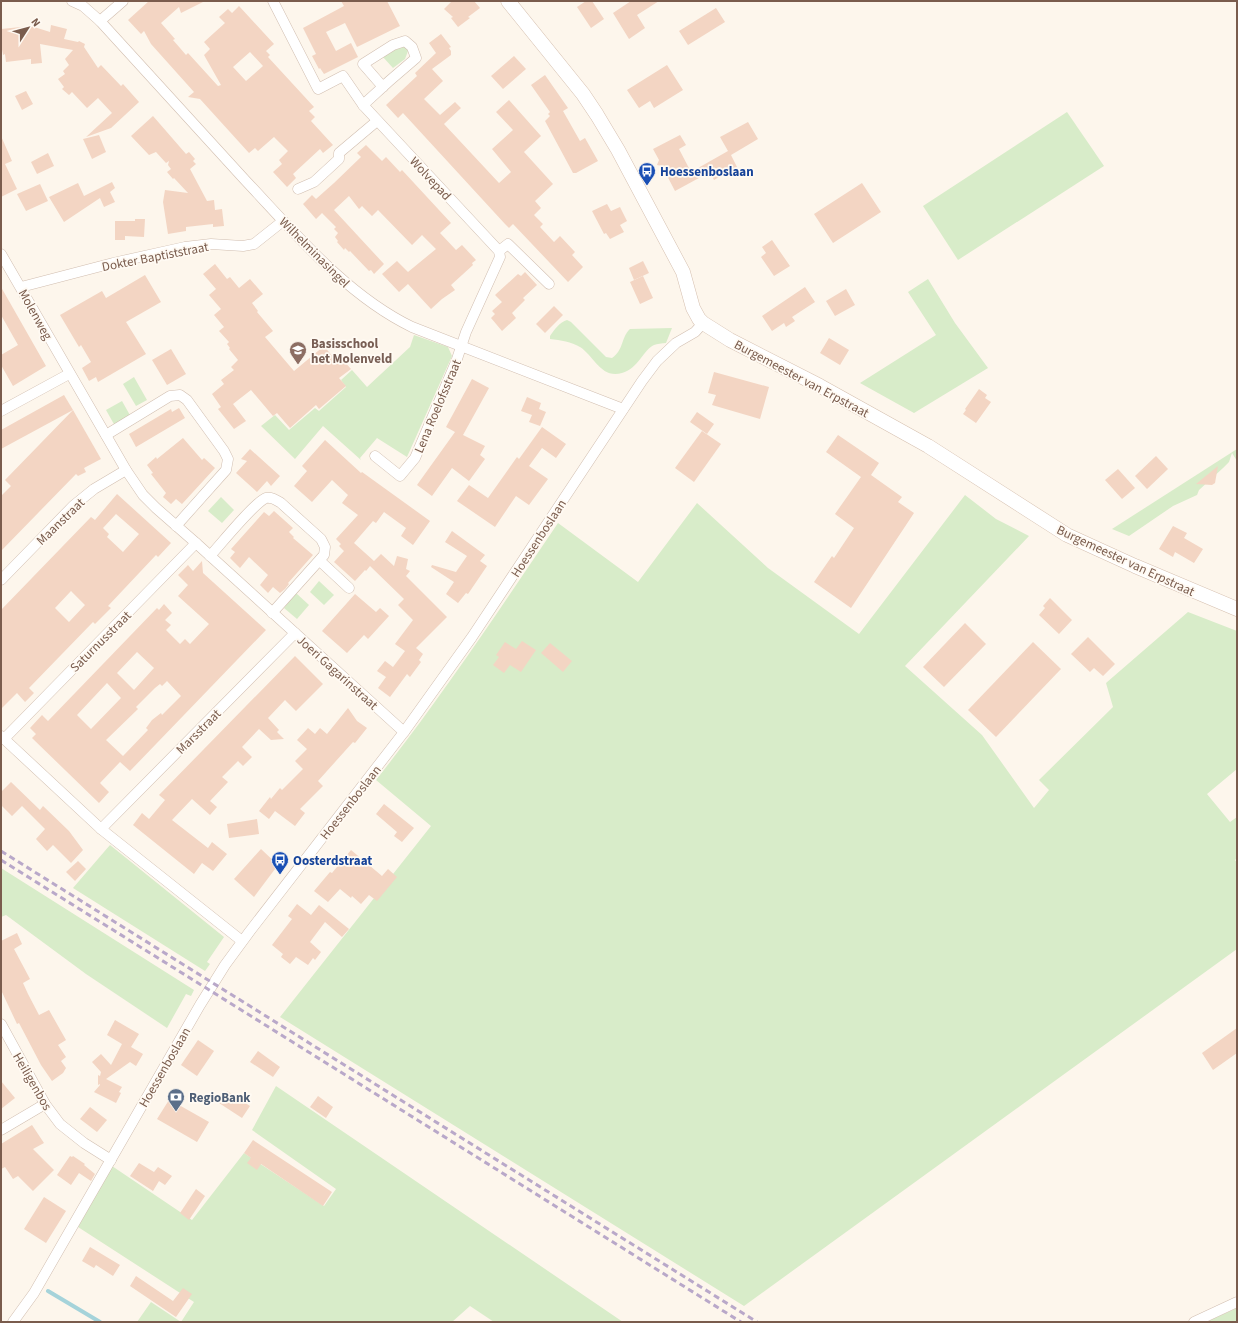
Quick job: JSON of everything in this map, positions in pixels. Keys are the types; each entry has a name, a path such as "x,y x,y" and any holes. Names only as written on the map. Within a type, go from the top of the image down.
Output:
{"street":[{"name":"Wilhelminasingel","path":"72,1 83,6 100,22 283,221 348,285 375,306 412,327 623,409"},
{"path":"100,22 123,1"},
{"name":"Wolvepad","path":"273,1 318,89 342,76 363,105 499,251"},
{"name":"Burgemeester van Erpstraat","path":"508,1 583,94 597,115 618,150 683,272 694,308 699,319 703,323 730,340 820,386 928,446 1067,535 1135,566 1237,609"},
{"path":"363,105 416,58 412,47 405,41 393,45 363,64 383,87"},
{"path":"298,189 314,182 339,159 339,153 378,121"},
{"name":"Dokter Baptiststraat","path":"20,287 113,263 185,247 211,244 243,246 254,244 283,221"},
{"path":"462,347 466,332 500,257 499,251 508,244 549,284"},
{"name":"Molenweg","path":"1,254 70,374"},
{"name":"Hoessenboslaan","path":"13,1322 34,1293 200,1005 225,965 404,732 472,637 623,409 657,361 676,342 695,332 703,323"},
{"name":"Lena Roelofsstraat","path":"375,456 400,476 415,458 462,347"},
{"path":"1,411 70,374"},
{"name":"Joeri Gagarinstraat","path":"70,374 126,470 143,495 404,732"},
{"path":"106,435 170,396 180,395 187,400 224,451 228,460 226,470 176,526"},
{"name":"Maanstraat","path":"1,580 73,506 94,490 126,470"},
{"path":"210,556 258,503 268,498 275,499 281,503 321,539 325,547 324,555 272,613"},
{"name":"Saturnusstraat","path":"2,737 196,543"},
{"path":"320,561 349,588"},
{"name":"Marsstraat","path":"101,829 295,634"},
{"path":"2,737 101,829 242,941"},
{"name":"Heiligenbos","path":"1,1024 44,1104 60,1124 84,1143 111,1160"},
{"path":"1,1130 44,1104"},
{"path":"1194,1322 1237,1302"}],"green space":[{"path":"404,45 408,51 405,59 393,68 382,56"},
{"path":"1067,112 1104,166 958,260 923,206"},
{"path":"928,279 955,323 988,368 914,413 860,383 936,335 908,292"},
{"path":"567,320 571,322 606,357 612,358 619,351 627,332 630,329 672,328 666,343 650,347 632,368 628,371 615,374 603,370 580,347 566,342 550,339 550,336 555,329 562,322"},
{"path":"414,335 448,347 452,356 407,457 377,438 360,458 361,460 323,426 295,459 261,426 275,415 289,430 315,408 319,411 346,387 341,380 352,370 367,387 410,347"},
{"path":"134,377 147,400 136,406 123,384"},
{"path":"122,401 131,417 115,426 106,410"},
{"path":"1237,449 1237,461 1232,453 1229,462 1199,490 1197,495 1173,506 1129,536 1112,529"},
{"path":"965,495 996,519 1029,536 905,666 982,735 1034,808 1049,790 1039,780 1113,707 1106,683 1188,612 1237,631 1237,769 1207,794 1230,822 1237,817 1237,858 1235,860 1237,863 1237,949 744,1306 280,1017 431,826 376,780 447,686 558,523 638,582 697,503 768,568 859,634"},
{"path":"221,497 234,510 222,523 208,511"},
{"path":"319,581 334,595 324,605 310,592"},
{"path":"296,593 309,605 297,619 284,608"},
{"path":"110,845 224,937 207,962 210,964 205,971 73,888"},
{"path":"1,868 194,990 191,996 186,994 167,1028 86,974 6,915 1,917"},
{"path":"276,1086 623,1322 494,1322 470,1306 452,1322 181,1322 194,1302 78,1227 112,1166 192,1220 244,1153 324,1206 336,1189 252,1130"},
{"path":"151,1302 181,1322 137,1322"},
{"path":"1237,1308 1237,1322 1206,1322"}],"building":[{"path":"149,1 205,1 181,13 179,7 161,23 186,55 188,53 218,86 221,85 204,55 210,49 204,42 225,23 219,17 228,9 232,13 239,6 274,44 266,51 270,55 268,57 314,107 309,111 315,117 311,121 333,145 323,153 320,149 293,174 296,178 287,187 273,172 282,164 279,160 288,151 274,137 258,151 255,148 249,153 200,99 188,97 194,92 151,44 144,31 141,34 128,20","holes":["250,52 263,66 246,81 233,67"]},
{"path":"341,1 387,1 400,26 357,47 345,23 326,32 336,51 351,43 358,57 324,74 320,68 319,69 312,56 316,54 303,28 344,6"},
{"path":"452,1 474,1 480,8 458,27 451,18 453,17 444,9"},
{"path":"586,1 592,1 604,19 591,28 577,7"},
{"path":"631,1 659,1 637,15 645,28 629,39 613,13"},
{"path":"716,8 725,22 688,45 679,31"},
{"path":"51,25 67,29 64,39 79,41 85,44 84,47 98,68 101,65 121,86 123,84 139,102 111,128 86,137 112,113 98,98 87,108 72,92 69,95 62,89 64,87 58,79 65,74 63,71 69,65 65,59 73,50 40,44 42,63 31,64 31,59 6,62 1,44 1,29 31,26 50,32"},
{"path":"441,34 451,47 449,48 451,55 432,69 443,81 424,99 440,115 455,102 461,108 444,124 499,183 511,172 492,149 513,130 496,112 509,100 541,136 524,152 553,184 535,201 541,208 534,215 543,224 540,227 554,242 560,236 575,252 572,255 583,267 568,282 513,224 509,228 505,224 403,113 398,118 386,105 417,76 415,73 436,53 429,43"},
{"path":"514,56 526,69 503,89 491,76"},
{"path":"667,65 683,90 654,108 650,101 639,108 627,90"},
{"path":"545,75 568,108 563,111 580,141 585,138 598,161 576,173 573,173 545,121 550,116 548,114 550,112 531,85"},
{"path":"26,91 33,104 22,110 15,96"},
{"path":"153,116 186,154 189,152 195,159 193,161 196,164 190,169 207,201 214,200 215,210 222,209 224,226 213,227 213,224 186,227 186,231 168,234 163,202 165,190 188,193 167,172 171,169 168,165 169,161 166,163 156,152 149,155 131,136"},
{"path":"748,122 758,139 731,155 737,167 714,180 710,172 675,191 662,166 657,165 659,160 653,149 680,135 686,145 679,149 691,172 728,151 720,137"},
{"path":"99,135 106,152 92,159 83,139"},
{"path":"1,136 12,161 5,164 17,189 1,197"},
{"path":"366,145 382,161 386,157 400,172 402,170 451,223 440,233 456,250 462,245 476,260 472,263 473,265 451,285 455,290 431,309 408,284 399,292 382,274 397,261 408,272 436,249 422,235 412,245 378,210 372,216 362,206 359,209 349,196 334,210 384,264 374,274 371,270 369,271 350,251 349,252 345,248 344,250 337,242 338,241 335,237 338,233 334,229 336,227 322,213 316,219 303,204 312,195 316,199 334,183 361,157 357,153"},
{"path":"48,153 54,166 37,174 31,162"},
{"path":"112,182 115,188 110,192 115,202 104,207 100,198 64,222 49,197 78,183 84,196"},
{"path":"862,183 881,212 833,243 814,214"},
{"path":"40,184 48,201 26,211 17,194"},
{"path":"607,204 611,211 620,207 627,221 620,225 624,232 610,239 606,233 604,234 592,211"},
{"path":"135,219 145,219 144,237 125,236 125,240 115,240 115,221 135,221"},
{"path":"772,240 790,266 774,276 761,257 766,253 762,247"},
{"path":"643,261 649,273 634,280 629,268"},
{"path":"215,264 227,279 230,277 239,288 250,279 263,294 252,303 258,311 257,312 273,331 265,337 294,371 324,346 333,357 337,353 351,369 339,378 346,386 319,409 316,405 290,428 277,413 273,416 251,390 233,404 246,421 234,429 218,409 221,407 212,394 224,384 221,380 234,370 231,367 238,360 229,349 230,348 227,344 229,342 219,331 224,327 214,315 221,309 209,295 216,289 203,274"},
{"path":"525,272 537,285 523,298 525,300 512,313 516,318 502,331 491,318 495,314 492,311 502,302 495,295 518,274 521,276"},
{"path":"145,275 161,302 126,322 146,354 98,382 96,377 89,381 82,368 91,362 81,345 79,347 60,315 102,291 106,298"},
{"path":"643,276 653,298 640,304 630,282"},
{"path":"1,287 46,366 13,386 1,365 1,355 18,345 1,315"},
{"path":"805,287 815,302 792,317 795,321 786,327 784,323 772,331 762,316"},
{"path":"846,289 855,305 835,316 826,301"},
{"path":"554,306 563,315 545,333 536,324"},
{"path":"829,338 849,350 840,365 820,353"},
{"path":"171,349 186,374 167,385 152,360"},
{"path":"714,372 769,387 760,419 712,405 716,395 708,393"},
{"path":"472,379 489,388 463,435 485,446 480,455 485,459 469,481 452,468 432,496 417,485 455,432 446,427"},
{"path":"979,389 987,395 985,398 991,402 976,423 963,414"},
{"path":"64,395 73,410 1,449 1,430"},
{"path":"527,397 541,403 539,409 546,412 540,426 529,422 532,415 521,411"},
{"path":"179,408 185,418 136,447 129,434 171,409 172,412"},
{"path":"73,410 101,459 84,468 86,472 78,476 76,474 1,551 1,496 11,486 5,480"},
{"path":"697,412 714,424 707,434 690,422"},
{"path":"542,427 566,444 556,458 542,448 529,466 548,479 529,505 516,496 495,527 457,501 469,485 488,498 517,457 519,459"},
{"path":"702,431 721,444 694,482 675,468"},
{"path":"838,435 879,463 871,475 902,497 898,502 914,513 851,608 814,582 832,556 834,558 854,528 835,514 861,477 826,452"},
{"path":"183,438 202,460 204,458 215,468 182,504 176,499 171,504 163,497 166,493 151,474 153,473 147,465 156,457 157,459"},
{"path":"325,440 361,473 362,472 430,521 413,545 401,536 406,528 384,512 376,523 373,521 354,543 374,561 381,554 394,566 397,556 408,559 406,569 410,571 406,576 447,617 416,648 423,654 419,660 421,662 410,677 407,674 390,697 378,688 386,677 377,671 385,661 393,667 405,651 395,644 413,620 398,605 404,599 370,566 355,581 334,562 344,551 339,546 341,544 336,539 358,515 342,503 348,495 332,480 312,502 294,486 307,471 302,466"},
{"path":"250,449 280,476 271,486 267,481 257,492 236,473 247,461 241,459"},
{"path":"1156,456 1168,469 1147,489 1135,476"},
{"path":"1218,466 1215,483 1212,485 1196,484"},
{"path":"1118,469 1135,488 1122,499 1105,480"},
{"path":"117,494 171,543 158,557 156,555 108,606 111,608 95,624 93,622 29,688 34,693 25,702 17,693 1,709 1,610 91,517 95,520","holes":["116,514 139,534 123,552 107,537 109,534 103,528","71,591 85,605 69,622 55,608"]},
{"path":"274,511 293,528 289,532 294,537 293,538 313,555 288,583 289,584 285,589 280,593 273,587 268,593 260,585 268,575 249,557 240,568 230,558 235,552 231,549 264,512 269,516"},
{"path":"1173,526 1187,533 1184,538 1203,549 1194,563 1175,552 1173,557 1159,549"},
{"path":"452,531 485,555 480,561 487,566 468,594 466,593 458,603 446,594 454,582 431,567 432,565 456,572 467,556 445,542"},
{"path":"202,561 203,573 266,630 130,771 120,762 100,783 109,792 99,803 32,738 36,734 30,728 42,715 48,721 157,608 159,610 164,604 172,613 165,620 171,625 166,630 180,644 185,639 190,644 209,624 178,596 188,585 178,575 188,565 193,571","holes":["137,652 154,668 134,690 117,673","167,681 181,696 162,715 161,713 152,720 146,728 148,730 123,756 106,740 138,709 136,707 155,688 160,684 162,686","107,683 121,698 91,729 77,715"]},
{"path":"355,594 376,612 380,608 389,616 368,639 364,635 347,653 322,631"},
{"path":"1050,598 1072,620 1059,634 1039,615 1045,608 1043,606"},
{"path":"965,623 986,644 944,687 923,667"},
{"path":"1088,637 1115,664 1103,676 1094,668 1090,672 1071,654"},
{"path":"522,641 536,650 521,672 510,665 504,673 493,665 499,657 496,655 505,642 516,649"},
{"path":"1033,642 1061,669 996,737 968,710"},
{"path":"550,643 572,661 563,672 541,653"},
{"path":"295,656 323,684 296,711 285,700 268,718 279,730 277,732 284,739 271,740 259,729 242,747 252,757 243,766 238,761 222,777 228,782 210,801 217,807 210,815 192,799 172,820 208,848 212,842 227,854 213,871 202,863 194,874 133,825 142,813 149,819 165,800 159,795"},
{"path":"348,708 357,721 367,728 355,743 353,742 318,781 323,786 300,809 305,813 295,826 275,811 269,819 259,811 270,797 271,799 280,788 282,790 303,769 295,761 307,749 297,740 308,728 315,734 320,728 327,734"},
{"path":"11,782 40,810 43,806 69,831 83,850 71,863 53,845 47,851 36,839 45,829 22,806 12,816 1,805 1,792"},
{"path":"384,804 414,828 402,842 394,836 397,832 376,814"},
{"path":"257,819 259,834 229,838 227,824"},
{"path":"261,849 278,865 254,897 234,879"},
{"path":"351,850 382,876 388,869 397,877 377,901 369,895 361,904 352,896 351,898 340,889 328,902 314,891 330,872 332,873"},
{"path":"78,861 86,869 75,881 66,872"},
{"path":"297,904 311,915 319,905 349,929 342,937 325,922 310,942 321,952 315,960 313,958 308,965 296,957 290,964 281,957 283,954 272,945 292,919 288,916"},
{"path":"17,933 22,944 14,949 30,979 23,983 28,994 39,1015 49,1010 66,1040 58,1045 66,1057 61,1061 66,1068 63,1073 52,1081 41,1065 19,1023 17,1024 1,990 1,941"},
{"path":"115,1020 139,1034 131,1047 143,1054 136,1066 130,1062 106,1079 122,1087 116,1103 94,1092 100,1085 98,1085 98,1075 100,1076 101,1072 92,1062 101,1054 111,1065 122,1044 107,1035"},
{"path":"1237,1028 1237,1053 1213,1070 1202,1053"},
{"path":"198,1040 214,1051 197,1076 181,1065"},
{"path":"258,1051 280,1067 273,1077 250,1062"},
{"path":"1,1081 15,1098 1,1109"},
{"path":"227,1091 250,1106 242,1118 219,1103"},
{"name":"RegioBank","path":"174,1092 184,1097 179,1105 209,1122 197,1142 157,1119"},
{"path":"318,1096 333,1107 326,1118 310,1107"},
{"path":"90,1107 107,1120 97,1132 80,1119"},
{"path":"32,1125 44,1143 33,1149 54,1170 33,1191 18,1176 13,1179 5,1167 1,1169 1,1144"},
{"path":"253,1140 332,1192 323,1206 261,1164 257,1170 247,1163 251,1158 244,1153"},
{"path":"70,1156 73,1156 85,1164 84,1165 95,1174 91,1181 79,1173 71,1185 57,1175"},
{"path":"139,1163 154,1172 158,1167 172,1176 165,1185 159,1181 153,1191 130,1176"},
{"path":"196,1189 205,1196 189,1220 180,1213"},
{"path":"44,1197 66,1211 46,1243 24,1229"},
{"path":"90,1247 120,1265 113,1276 96,1265 94,1268 82,1261"},
{"path":"136,1276 173,1301 183,1288 192,1294 176,1317 130,1286"}],"waterway":[{"path":"48,1291 100,1322"}],"railway":[{"path":"1,851 757,1322"},
{"path":"1,860 741,1322"}],"place":[{"name":"Hoessenboslaan","path":"647,186"},
{"name":"Basisschool het Molenveld","path":"298,365"},
{"name":"Oosterdstraat","path":"280,875"},
{"name":"RegioBank","path":"176,1112"}]}
